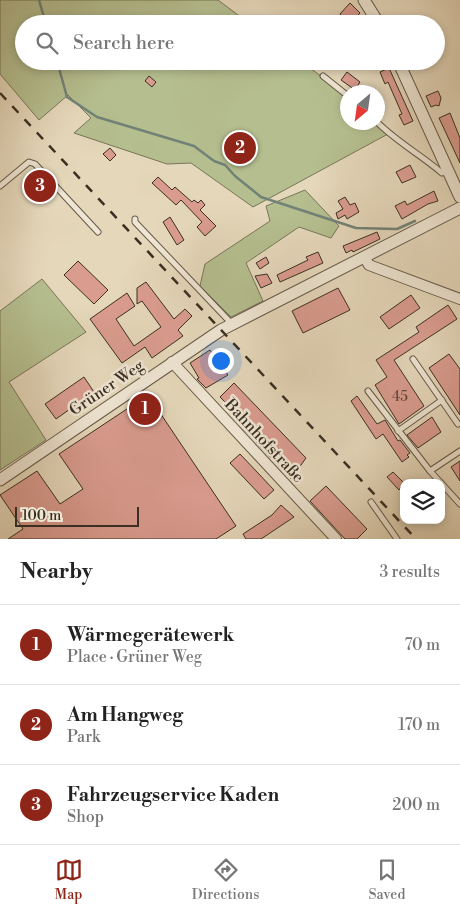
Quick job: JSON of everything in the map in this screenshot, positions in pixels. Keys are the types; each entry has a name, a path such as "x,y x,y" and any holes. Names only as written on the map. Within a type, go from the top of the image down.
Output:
{"street":[{"path":"364,0 373,15"},
{"path":"402,70 460,197"},
{"name":"Grüner Weg","path":"0,480 172,362 232,324 460,208"},
{"path":"365,258 369,265 460,299"},
{"name":"Bahnhofstraße","path":"172,362 336,539"}],"lane":[{"path":"323,76 340,90"},
{"path":"384,130 422,155 442,173 448,171"},
{"path":"0,186 29,162 35,164 98,232"},
{"path":"135,219 135,222 179,271 232,324"},
{"path":"413,359 459,424"},
{"path":"368,391 437,479"},
{"path":"398,431 442,400"},
{"path":"430,471 460,451"},
{"path":"445,487 460,504"},
{"path":"371,502 397,539"}],"green space":[{"path":"0,0 218,0 238,15 15,15 15,70 313,70 340,91 340,130 384,130 388,134 253,207 191,163 167,164 74,133 91,118 68,95 39,120 0,74"},
{"path":"305,190 339,226 331,238 299,227 246,263 263,301 231,317 200,286 205,264 270,221 266,206"},
{"path":"42,279 86,332 9,382 46,440 0,470 0,311"}],"building":[{"path":"350,3 360,13 358,15 340,14"},
{"path":"390,70 413,121 404,125 399,115 402,114 388,82 385,84 380,72"},
{"path":"347,72 360,82 358,85 348,85 341,80"},
{"path":"149,76 156,82 152,87 145,81"},
{"path":"438,91 441,98 439,106 431,107 426,96"},
{"path":"450,113 460,138 460,163 439,118"},
{"path":"110,148 116,155 110,161 103,154"},
{"path":"410,165 416,177 402,183 396,172"},
{"path":"35,171 54,193 46,200 27,178"},
{"path":"158,177 172,190 175,187 192,202 194,200 198,203 201,200 205,205 200,210 216,226 205,236 197,227 202,222 181,200 176,205 152,183"},
{"path":"434,191 438,201 428,204 402,219 395,206 405,201 407,205"},
{"path":"345,197 350,205 355,203 359,212 347,219 345,215 338,219 336,213 343,209 338,201"},
{"path":"170,217 184,240 177,245 163,222"},
{"path":"377,232 380,239 353,252 352,250 346,253 343,246"},
{"path":"318,252 323,263 280,282 277,275 308,260 306,257"},
{"path":"266,257 269,263 260,269 256,263"},
{"path":"78,261 108,290 94,304 64,275"},
{"path":"267,274 272,283 261,288 255,276"},
{"path":"146,282 174,319 185,309 192,316 178,330 183,336 152,358 145,347 122,363 90,319 127,293 135,306 116,319 134,346 161,327 142,301 137,304 137,288"},
{"path":"338,288 350,310 303,333 292,311"},
{"path":"411,295 420,308 389,329 380,317"},
{"path":"448,305 457,319 394,360 424,406 399,424 375,385 387,377 376,360 419,332 416,327"},
{"path":"210,350 214,356 216,355 228,375 206,388 197,379 199,378 190,363"},
{"path":"449,354 460,369 460,415 429,368"},
{"path":"84,377 94,392 56,419 45,404"},
{"path":"234,383 306,458 291,479 240,425 244,421 220,397"},
{"path":"148,395 236,526 216,539 8,539 23,529 0,495 37,471 60,504 83,489 59,454"},
{"path":"357,396 377,424 385,420 398,441 400,440 410,453 407,455 409,457 402,462 383,434 376,439 351,401"},
{"path":"432,417 441,432 418,448 407,435"},
{"path":"240,454 274,490 264,499 230,463"},
{"path":"460,461 460,481 451,467"},
{"path":"393,472 400,479 399,490 387,477"},
{"path":"326,486 367,529 357,539 345,539 310,501"},
{"path":"281,505 294,517 261,539 246,539 243,534 272,515"}],"waterway":[{"path":"39,0 43,15"},
{"path":"60,70 67,97 97,117 194,146 214,161 225,165 235,176 261,197 356,228 397,229 415,221"}],"railway":[{"path":"0,93 416,539"}],"place":[{"name":"Am Hangweg","path":"240,148"},
{"name":"Fahrzeugservice Kaden","path":"40,186"},
{"name":"Wärmegerätewerk","path":"145,409"}]}
